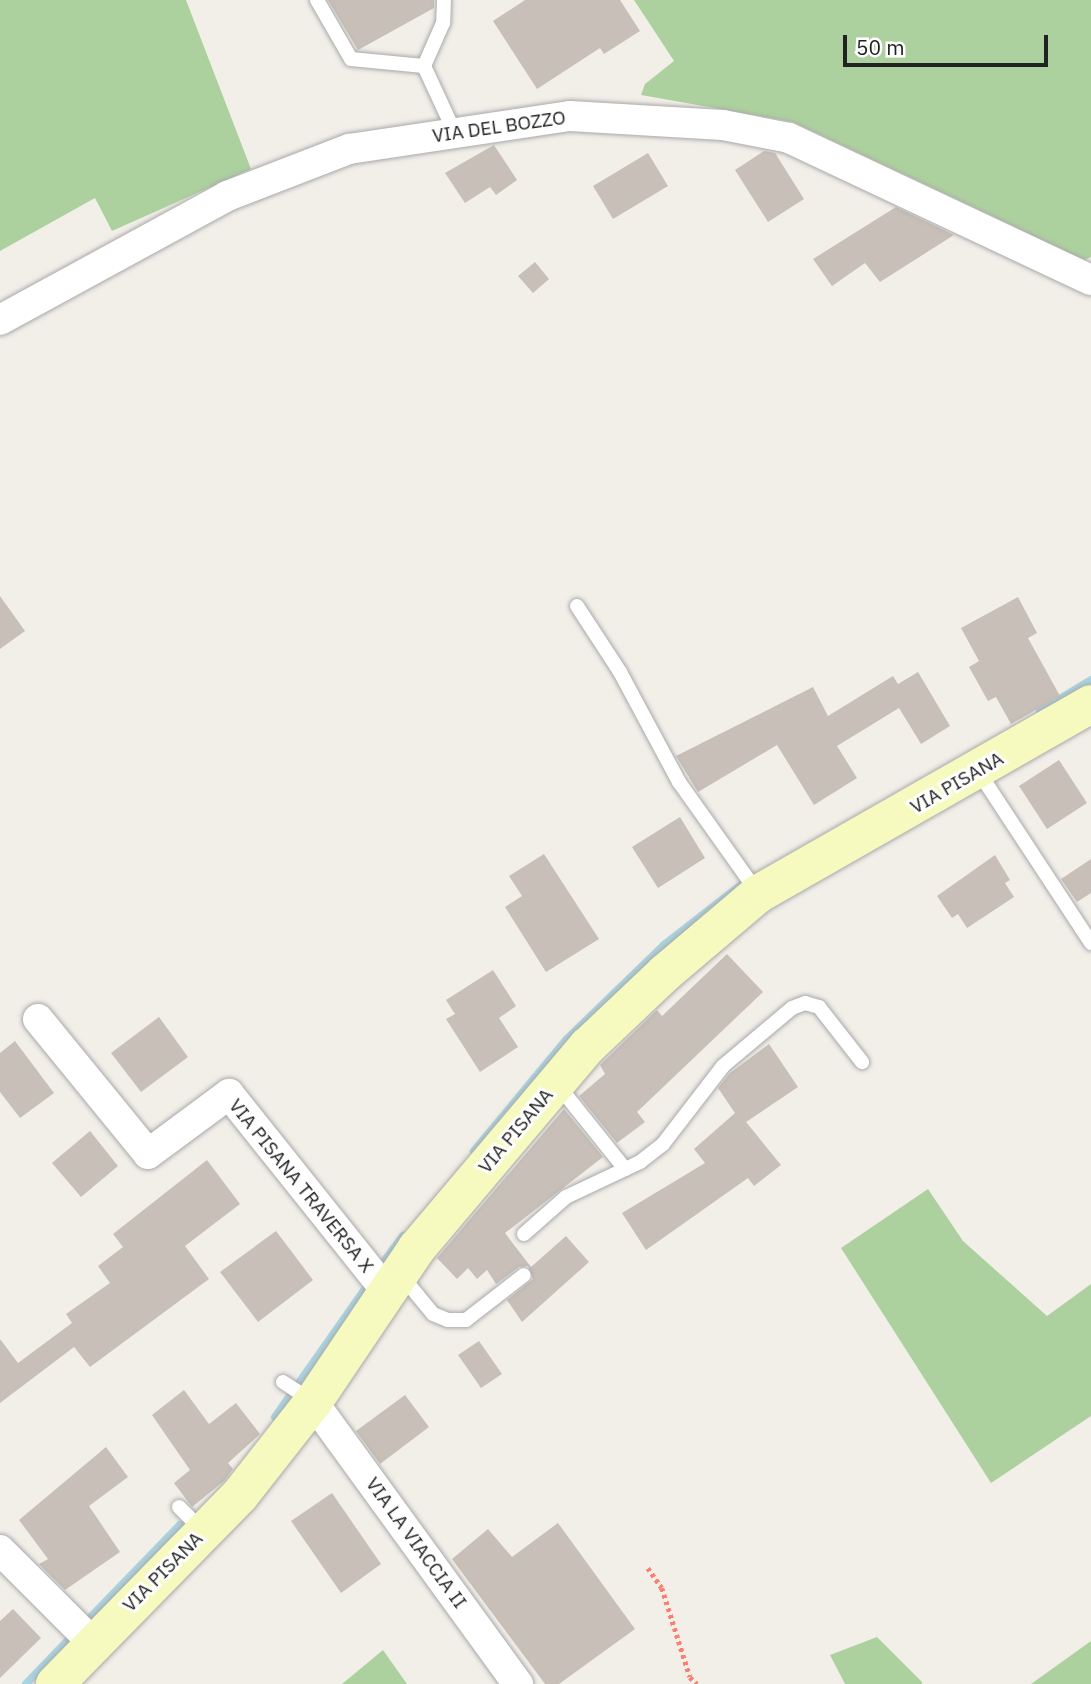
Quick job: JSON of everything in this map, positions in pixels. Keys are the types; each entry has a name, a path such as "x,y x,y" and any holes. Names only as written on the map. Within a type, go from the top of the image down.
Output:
{"main road":[{"name":"VIA PISANA","path":"55,1684 82,1632 192,1521 240,1495 300,1393 394,1283 417,1248 556,1083 752,883 978,771 1091,704"}],"street":[{"name":"VIA DEL BOZZO","path":"0,320 227,196 349,149 570,116 723,125 789,138 1091,280"},
{"name":"VIA PISANA TRAVERSA X","path":"38,1019 148,1154 229,1094 394,1283"},
{"name":"VIA LA VIACCIA II","path":"300,1393 518,1684"},
{"path":"5,1565 82,1632"}],"lane":[{"path":"317,0 351,60 424,66"},
{"path":"444,0 443,23 424,66 455,133"},
{"path":"577,606 620,673 680,782 752,883"},
{"path":"978,771 1091,943"},
{"path":"524,1234 566,1197 625,1170 663,1144 723,1066 793,1008 805,1003 819,1007 862,1062"},
{"path":"556,1083 625,1170"},
{"path":"394,1283 433,1314 449,1320 466,1320 524,1275"}],"path":[{"path":"648,1568 662,1588 690,1677 696,1684"}],"green space":[{"path":"0,0 186,0 251,169 112,231 95,198 0,251"},
{"path":"634,0 1091,0 1091,257 1085,260 793,122 641,95 645,84 674,61"},
{"path":"928,1189 963,1241 1047,1316 1091,1284 1091,1416 991,1483 841,1248"},
{"path":"877,1637 922,1684 845,1684 830,1655"},
{"path":"1091,1641 1091,1684 1031,1684"},
{"path":"383,1650 407,1684 342,1684"}],"building":[{"path":"328,0 434,0 434,8 358,50"},
{"path":"525,0 620,0 640,31 604,54 600,48 537,89 493,21"},
{"path":"494,145 517,180 496,195 490,187 465,203 445,173"},
{"path":"764,151 775,153 804,199 768,222 735,170"},
{"path":"648,153 668,186 613,219 593,186"},
{"path":"896,207 954,235 880,282 865,263 832,286 813,259"},
{"path":"535,262 549,279 533,293 518,276"},
{"path":"0,596 25,631 0,649"},
{"path":"1018,597 1037,633 1028,638 1060,696 1011,724 996,697 988,701 969,667 979,661 961,628"},
{"path":"918,672 950,726 921,744 899,708 837,746 857,778 814,805 777,745 698,792 676,756 813,687 828,716 893,676 898,684"},
{"path":"1059,760 1087,803 1047,829 1019,786"},
{"path":"680,817 705,858 658,888 632,847"},
{"path":"544,854 599,939 546,972 505,907 522,896 509,876"},
{"path":"995,855 1010,880 1005,883 1014,897 967,928 958,914 952,918 937,896"},
{"path":"1091,859 1091,893 1077,902 1061,879"},
{"path":"727,954 763,992 637,1112 645,1122 617,1143 579,1096 605,1074 600,1065 657,1010 662,1016"},
{"path":"493,970 516,1006 499,1018 518,1047 480,1072 446,1019 455,1014 446,1000"},
{"path":"159,1017 188,1057 141,1092 111,1053"},
{"path":"15,1041 54,1093 20,1118 0,1092 0,1053"},
{"path":"769,1044 798,1087 746,1122 781,1165 754,1186 748,1178 646,1250 622,1213 705,1163 694,1149 735,1113 718,1088 730,1073"},
{"path":"564,1109 603,1157 505,1233 531,1267 566,1236 589,1262 522,1322 507,1300 533,1279 528,1266 519,1267 496,1284 487,1270 477,1279 468,1268 457,1279 437,1258"},
{"path":"90,1131 118,1166 81,1197 52,1163"},
{"path":"207,1160 240,1204 185,1246 209,1279 90,1367 74,1347 0,1403 0,1339 18,1363 72,1323 66,1314 110,1283 98,1266 123,1247 113,1234"},
{"path":"276,1231 313,1280 258,1322 220,1272"},
{"path":"479,1341 502,1374 481,1388 458,1355"},
{"path":"184,1390 209,1424 236,1403 260,1434 228,1463 233,1469 224,1481 192,1507 174,1483 190,1470 152,1415"},
{"path":"405,1395 429,1427 380,1464 356,1431"},
{"path":"106,1447 128,1477 89,1506 120,1552 65,1590 39,1564 48,1559 19,1520"},
{"path":"332,1493 381,1564 341,1593 291,1521"},
{"path":"558,1523 635,1629 559,1684 545,1684 452,1559 488,1529 512,1557"},
{"path":"13,1609 41,1638 0,1678 0,1621"}],"waterway":[{"path":"1040,711 1091,680"},
{"path":"474,1151 567,1039 664,945 750,878"},
{"path":"377,1271 403,1236"},
{"path":"275,1417 370,1282"},
{"path":"84,1624 180,1525"},
{"path":"26,1684 75,1633"}]}
